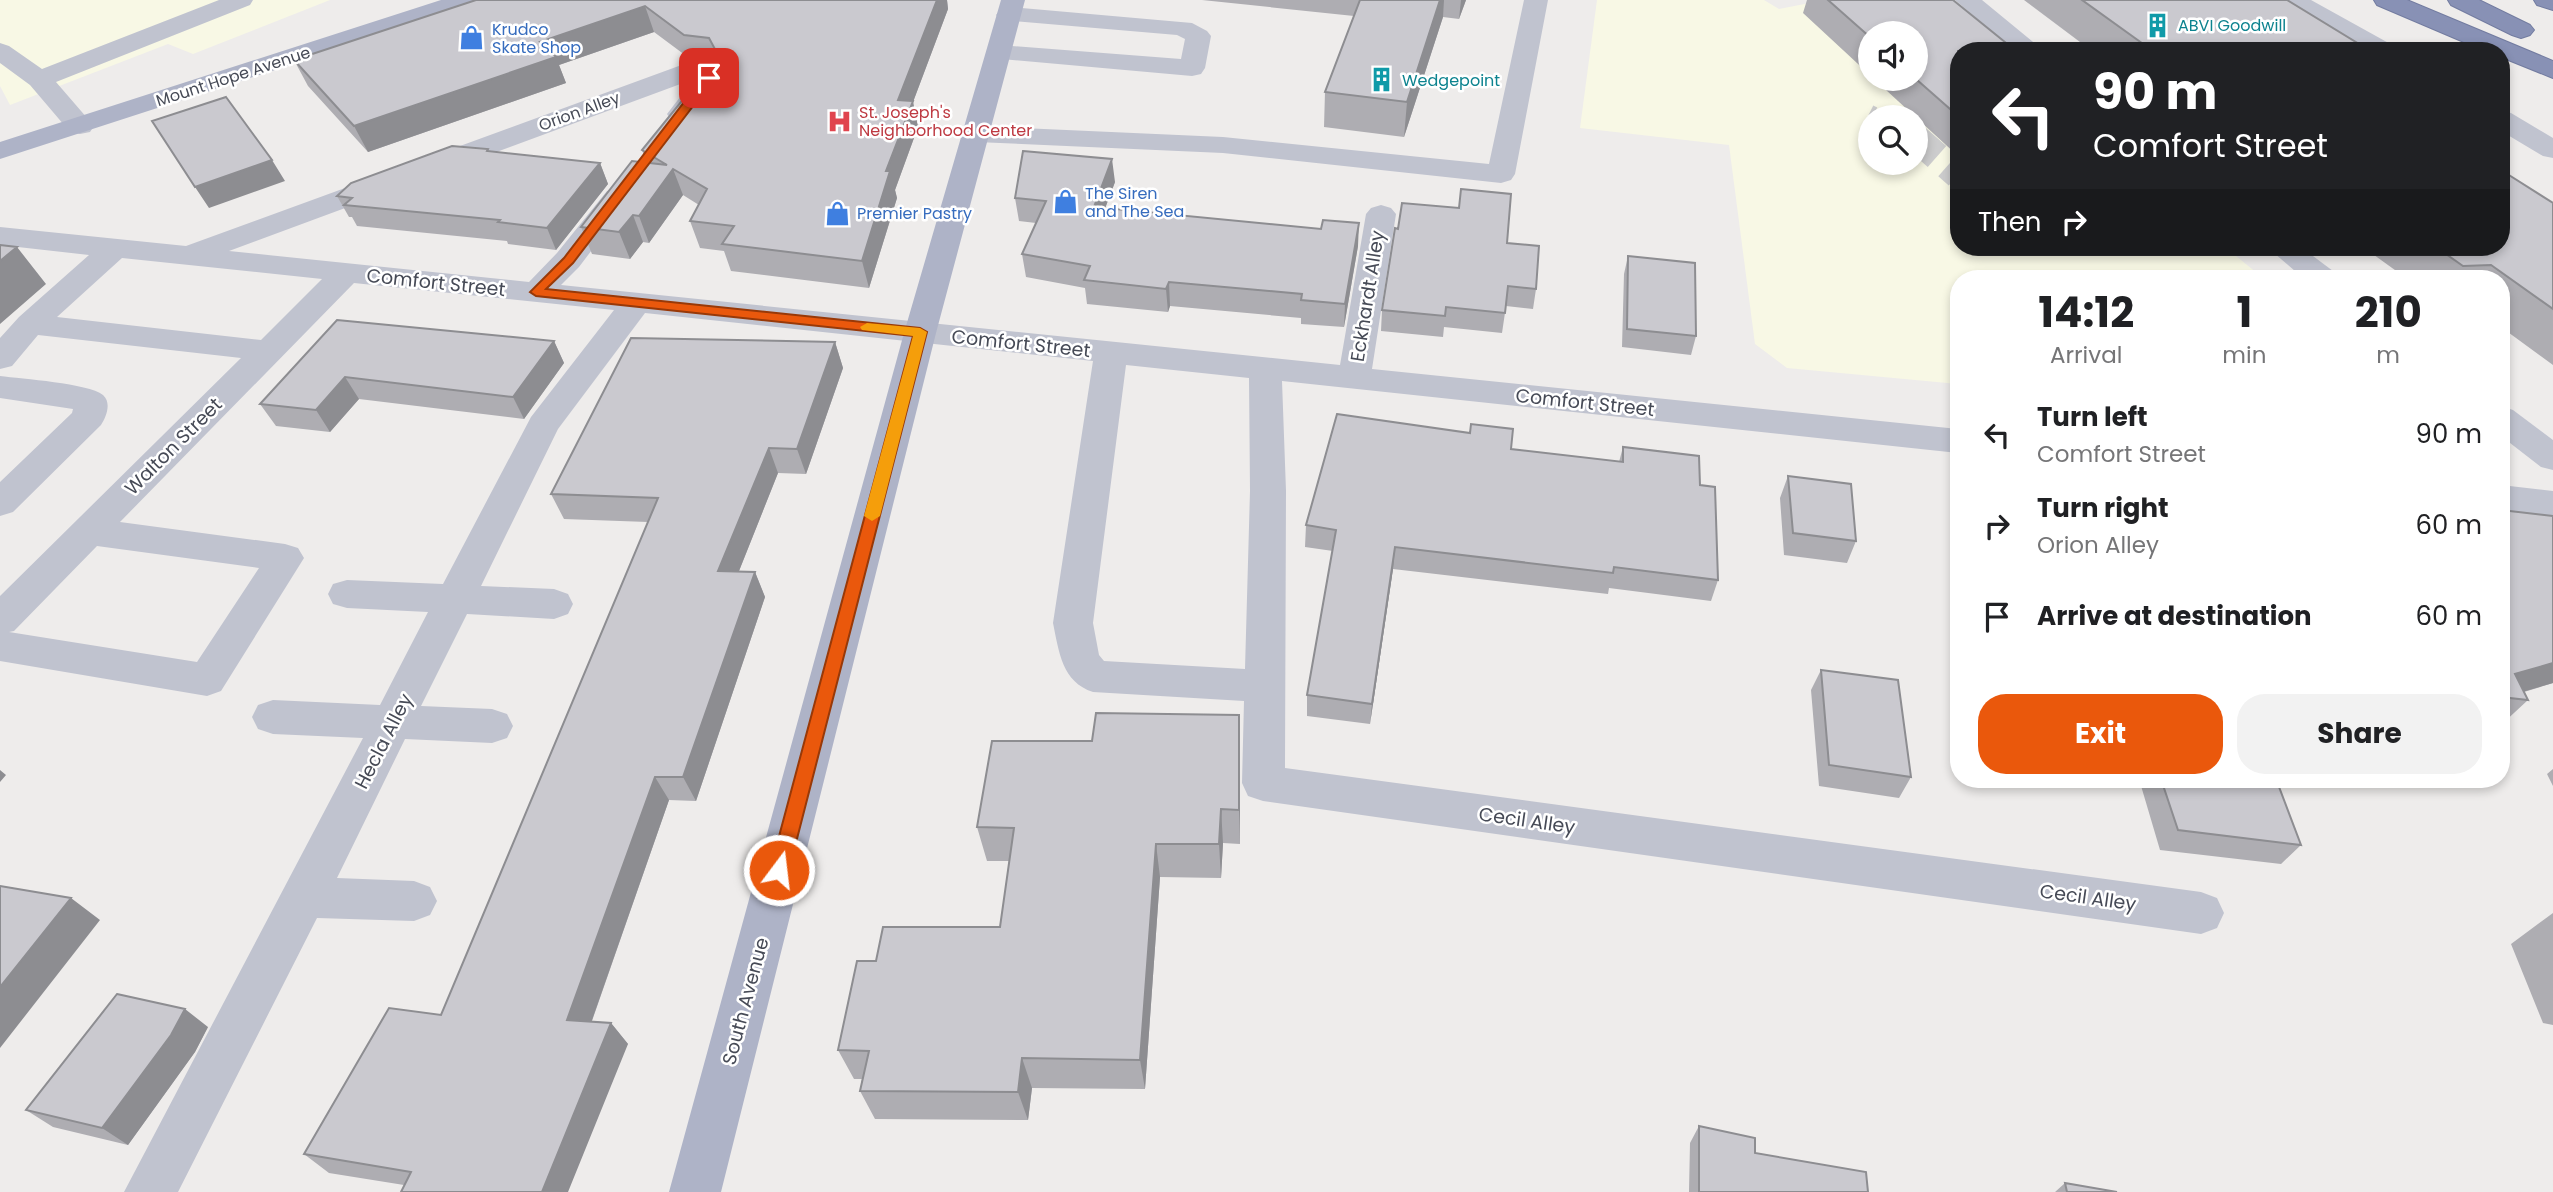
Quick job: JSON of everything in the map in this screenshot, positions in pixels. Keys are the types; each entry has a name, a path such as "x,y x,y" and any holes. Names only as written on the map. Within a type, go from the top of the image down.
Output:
{"highway":[{"path":"2386,0 2486,42"},
{"path":"2449,0 2553,47"},
{"path":"2460,0 2553,47"},
{"path":"2546,0 2553,3"},
{"path":"2510,52 2553,70"}],"main road":[{"name":"Mount Hope Avenue","path":"0,151 466,0"},
{"name":"South Avenue","path":"695,1192 920,332 1011,7"}],"street":[{"path":"39,79 241,0"},
{"path":"976,134 1223,145 1501,174 1536,0"},
{"path":"1966,0 2020,42"},
{"path":"2293,0 2369,42"},
{"path":"999,53 1192,68 1198,36 1183,28 1011,7"},
{"path":"0,51 39,79 80,125"},
{"name":"Orion Alley","path":"188,256 687,71 706,71 709,78 668,131"},
{"path":"2510,124 2553,150"},
{"path":"536,292 568,260 634,174"},
{"name":"Eckhardt Alley","path":"1354,378 1381,214"},
{"name":"Comfort Street","path":"0,236 1950,440"},
{"path":"0,358 30,324 115,248"},
{"path":"2294,256 2312,270"},
{"name":"Walton Street","path":"0,620 347,272"},
{"name":"Hecla Alley","path":"150,1192 304,897 543,425 636,303"},
{"path":"30,324 268,351"},
{"path":"1111,352 1073,623 1080,660 1093,676 1263,687"},
{"name":"Cecil Alley","path":"1265,368 1268,491 1263,783 2201,913"},
{"path":"0,387 75,397 91,404 89,417 0,503"},
{"path":"2510,425 2553,458"},
{"path":"2510,499 2553,504"},
{"path":"0,646 207,680 285,558 89,531"},
{"path":"347,594 554,604"},
{"path":"272,717 492,726"},
{"path":"304,897 414,901"}],"shaded area":[{"path":"0,0 330,0 193,54 168,44 10,105 0,86"},
{"path":"1597,0 1764,0 1779,9 1825,0 1921,0 1951,42 1950,256 2236,256 2253,270 1950,270 1950,383 1787,368 1755,344 1729,145 1580,128"}],"building":[{"path":"476,0 937,0 898,100 913,101 886,171 890,171 862,261 722,244 734,226 690,221 707,189 673,169 639,216 633,215 619,232 581,227 632,161 667,165 642,150 716,59 716,51 709,38 684,35 645,6 540,42 556,57 354,126 294,60"},
{"path":"1360,0 1440,0 1407,102 1325,92"},
{"path":"1828,0 1953,0 2005,42 1950,42 1950,109 1928,90 1928,21 1858,21 1858,27"},
{"path":"2082,0 2287,0 2356,42 2140,42"},
{"path":"226,97 272,160 195,187 152,121"},
{"path":"452,146 600,163 547,228 498,222 500,220 344,205 352,198 337,196 351,183"},
{"path":"1023,151 1112,159 1094,207 1321,229 1323,220 1359,223 1345,304 1301,300 1302,294 1169,282 1166,289 1084,280 1090,266 1022,254 1046,201 1015,198"},
{"path":"2510,176 2553,203 2553,309 2510,278 2510,270 2498,270 2491,265 2463,266 2449,256 2510,256"},
{"path":"1461,189 1511,194 1507,243 1539,246 1536,289 1508,286 1505,313 1446,307 1445,316 1382,310 1395,228 1398,229 1402,203 1459,208"},
{"path":"0,245 17,247 0,261"},
{"path":"1628,256 1695,263 1696,336 1627,329"},
{"path":"337,320 554,341 513,397 345,377 316,410 260,404"},
{"path":"631,338 835,342 797,449 769,448 718,571 755,572 683,777 655,777 567,1020 611,1023 542,1192 401,1192 411,1172 304,1154 389,1008 441,1015 658,498 551,494"},
{"path":"1337,414 1470,433 1471,424 1513,429 1511,449 1623,462 1623,447 1699,456 1700,485 1715,487 1718,580 1614,567 1613,573 1395,547 1372,704 1307,695 1336,530 1306,525"},
{"path":"1788,476 1851,484 1856,541 1793,533"},
{"path":"2510,511 2553,516 2553,663 2515,674 2528,700 2510,698"},
{"path":"1821,670 1898,680 1911,777 1829,765"},
{"path":"1096,713 1239,715 1239,810 1221,809 1219,844 1156,844 1140,1060 1022,1058 1018,1092 860,1091 869,1051 838,1050 857,961 876,961 883,927 1000,927 1014,828 977,827 992,741 1092,741"},
{"path":"2164,788 2279,788 2301,845 2178,830"},
{"path":"0,886 71,898 0,987"},
{"path":"117,994 185,1009 171,1035 102,1128 26,1110"},
{"path":"1699,1126 1755,1138 1755,1153 1866,1172 1868,1192 1699,1192"},
{"path":"2065,1183 2117,1192 2067,1192"}],"tunnel":[{"path":"1928,149 1950,168"}],"slow traffic":[{"path":"867,327 920,332 872,516"}],"place":[{"name":"ABVI Goodwill","path":"2158,25"},
{"name":"Krudco Skate Shop","path":"472,38"},
{"name":"Wedgepoint","path":"1382,80"},
{"name":"St. Joseph's Neighborhood Center","path":"839,121"},
{"name":"The Siren and The Sea","path":"1065,202"},
{"name":"Premier Pastry","path":"837,213"}],"route":[{"path":"709,78 568,260 536,292 920,332 779,870"}]}
